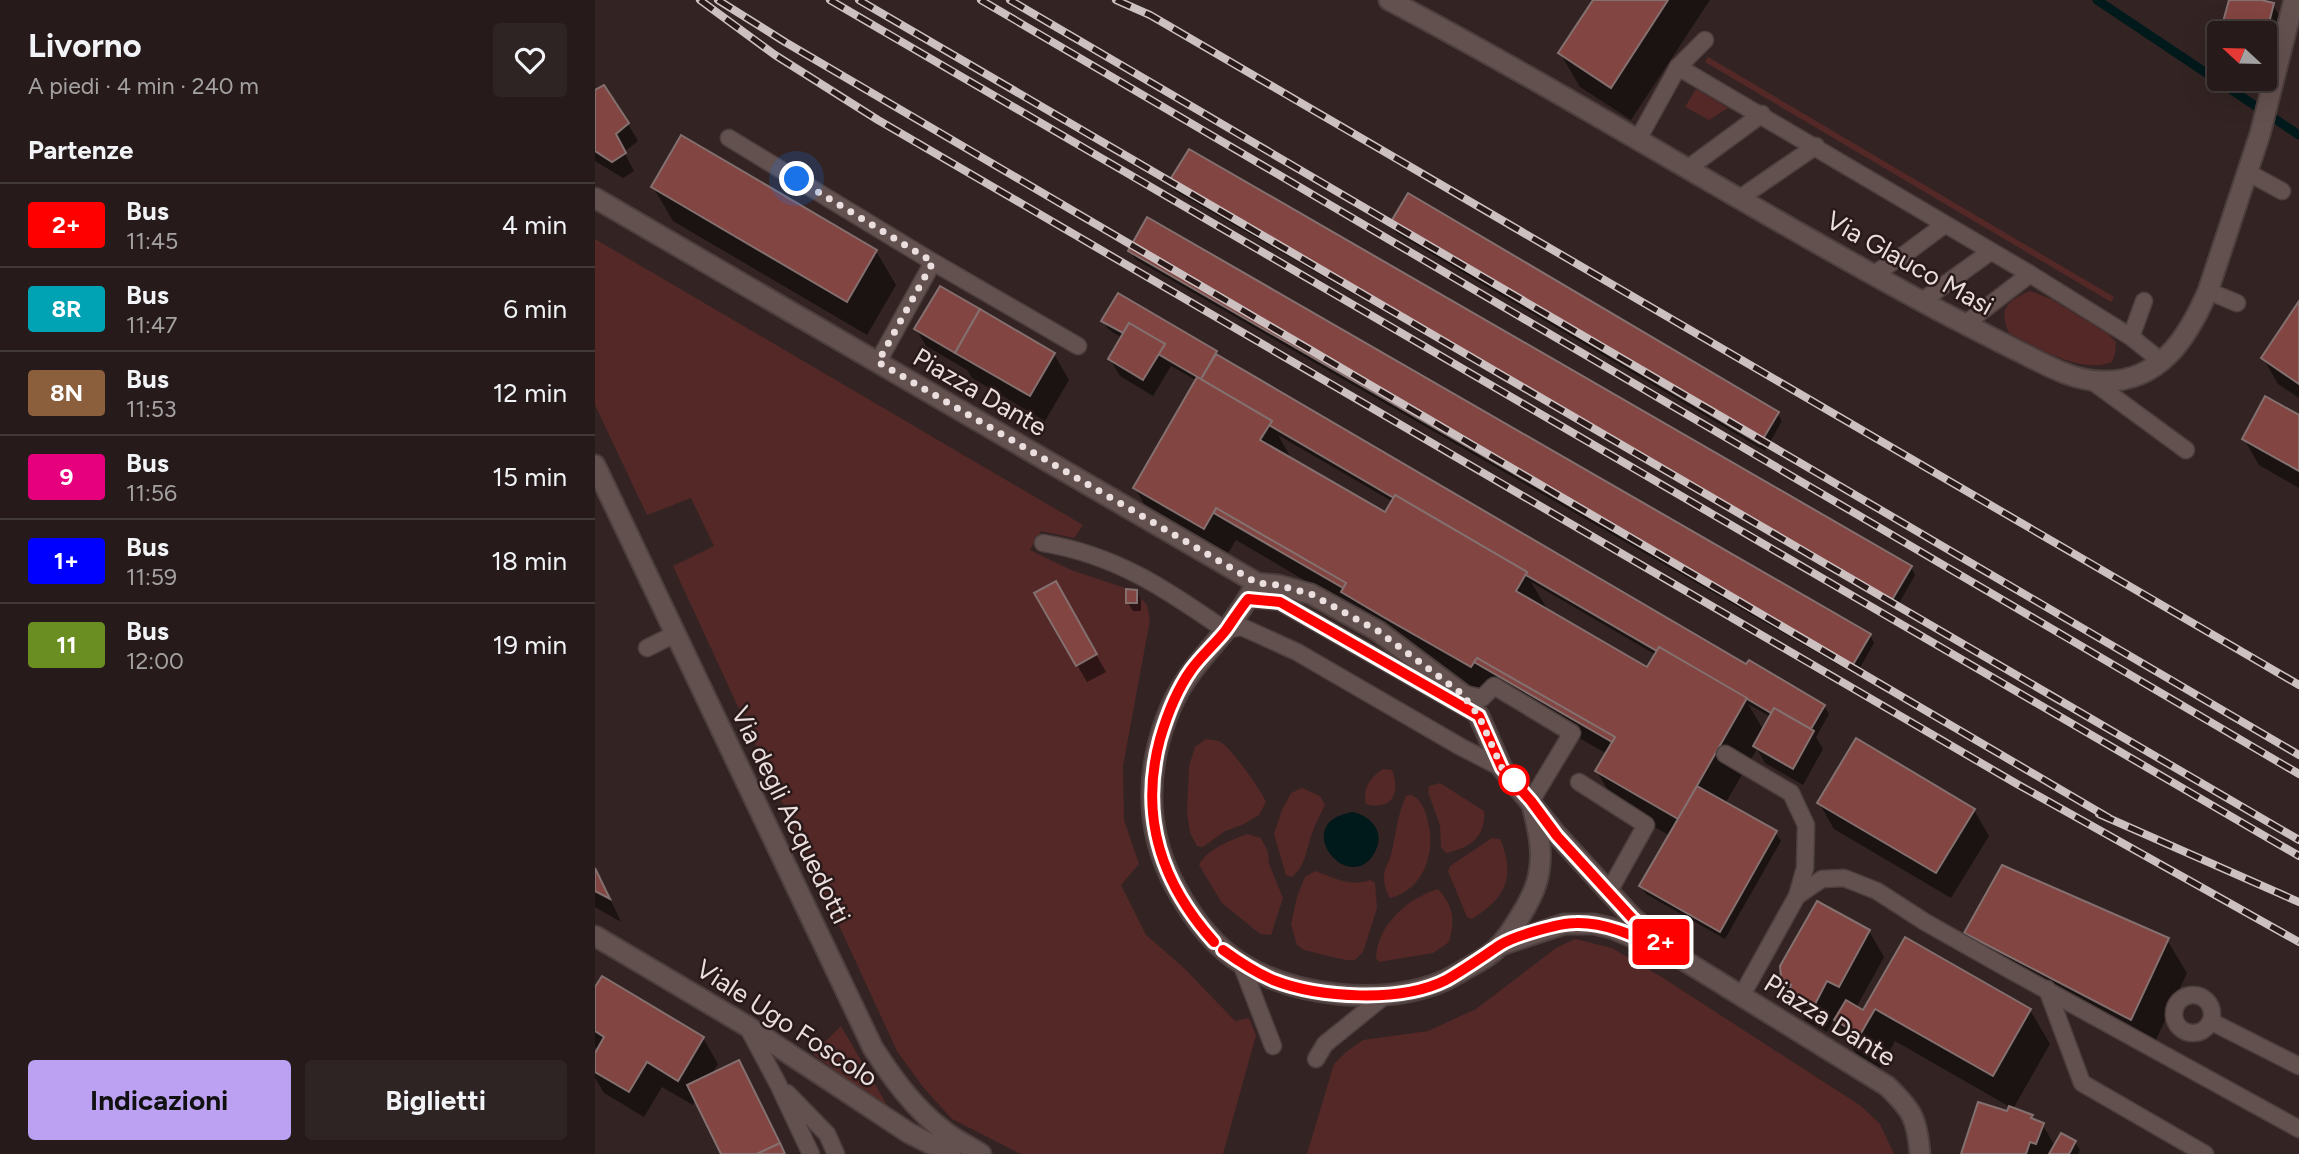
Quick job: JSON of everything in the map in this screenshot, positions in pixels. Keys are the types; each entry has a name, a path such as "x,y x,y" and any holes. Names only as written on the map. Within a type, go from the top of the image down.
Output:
{"street":[{"name":"Via Glauco Masi","path":"1389,0 1965,324 2061,372 2105,382 2128,377 2161,361 2183,341 2208,291 2260,134 2294,0"},
{"name":"Piazza Dante","path":"595,198 1230,567 1253,591"},
{"name":"Via degli Acquedotti","path":"595,465 873,1048 892,1078 915,1105 945,1132 981,1154"},
{"path":"1230,567 1236,597 1230,623"},
{"name":"Piazza Dante","path":"1677,956 1632,918 1557,836 1502,768 1479,716 1461,693 1378,631 1311,594 1278,585 1253,591 1190,671 1166,719 1157,751 1151,808 1160,854 1192,916 1214,942 1241,963 1275,980 1305,989 1346,995 1405,992 1442,982 1501,945 1551,927 1594,924 1626,933 1677,956 1887,1086 1910,1109 1919,1132 1920,1154"},
{"name":"Piazza Dante","path":"1501,945 1528,904 1539,873 1539,833 1531,801"},
{"name":"Viale Ugo Foscolo","path":"595,936 747,1026 901,1128 951,1154"}],"lane":[{"path":"1637,141 1678,67 1705,40"},
{"path":"1678,67 2030,274 2131,337 2161,361"},
{"path":"1686,169 1762,114"},
{"path":"729,138 1078,346"},
{"path":"1740,198 1816,146"},
{"path":"2247,172 2282,191"},
{"path":"1874,274 1944,225"},
{"path":"1922,301 1990,251"},
{"path":"878,362 933,262"},
{"path":"1965,324 2030,274"},
{"path":"2208,291 2237,303"},
{"path":"2131,337 2144,301"},
{"path":"2092,381 2186,450"},
{"path":"1043,543 1108,559 1230,623"},
{"name":"Piazza Dante","path":"1253,591 1280,602 1479,716"},
{"name":"Piazza Dante","path":"1230,623 1297,652 1502,768"},
{"path":"647,648 675,634"},
{"path":"1461,693 1482,698 1494,686 1572,733 1531,801"},
{"path":"1725,754 1791,793 1806,825 1805,867 1797,896 1742,995"},
{"path":"1579,782 1646,825 1608,893"},
{"path":"1797,896 1822,879 1844,878 1877,891 1925,922 2299,1129"},
{"path":"1241,963 1273,1046"},
{"path":"2047,989 2082,1083 2205,1154"},
{"name":"Piazza Dante","path":"1316,1059 1325,1044 1388,993"},
{"path":"2212,1022 2299,1066"},
{"path":"747,1026 811,1154"},
{"path":"778,1084 827,1134 836,1154"}],"shaded area":[{"path":"1708,57 2114,297 2111,302 1705,62"},
{"path":"1696,89 1728,108 1709,120 1685,107"},
{"path":"595,239 1083,525 1074,538 1041,531 1030,550 1071,570 1134,591 1147,605 1150,620 1123,766 1124,820 1139,864 1121,885 1146,935 1184,968 1235,1021 1249,1018 1256,1035 1223,1154 1021,1154 952,1119 923,1087 897,1051 673,566 714,546 691,498 647,515 595,405"},
{"path":"2030,291 2051,299 2108,334 2116,342 2112,362 2086,365 2073,362 2045,352 2009,333 2004,317 2007,306 2015,298"},
{"path":"1206,739 1219,741 1227,747 1266,802 1259,815 1225,831 1203,847 1197,846 1190,833 1187,812 1189,766 1195,747"},
{"path":"1383,769 1392,770 1395,793 1382,805 1366,804 1368,784"},
{"path":"1440,783 1484,811 1482,828 1475,840 1446,853 1441,847 1440,825 1428,792 1429,786"},
{"path":"1302,788 1320,796 1325,805 1303,861 1292,877 1286,875 1274,834 1291,793"},
{"path":"1412,795 1420,803 1427,818 1430,834 1428,857 1425,868 1411,887 1390,898 1384,873 1403,803 1406,796"},
{"path":"1247,834 1261,838 1283,898 1271,935 1260,934 1222,903 1199,865 1213,850"},
{"path":"1492,838 1500,839 1505,852 1505,885 1493,903 1472,919 1467,917 1448,871 1450,866"},
{"path":"1315,871 1349,882 1370,880 1375,883 1377,908 1363,952 1355,960 1304,950 1297,945 1291,924 1297,897 1305,877"},
{"path":"1438,889 1452,914 1449,942 1433,953 1379,962 1376,958 1378,946 1396,914 1416,899"},
{"path":"1575,939 1612,948 1861,1106 1880,1124 1894,1154 1307,1154 1334,1064 1346,1052 1363,1040 1428,1031 1476,1009 1556,948"},
{"path":"841,1026 891,1112 813,1054"}],"water":[{"path":"1353,812 1371,821 1379,838 1375,852 1364,864 1352,867 1340,863 1330,853 1324,841 1325,829 1334,819"}],"building":[{"path":"1593,0 1668,0 1611,88 1558,53"},
{"path":"2229,0 2261,0 2274,3 2270,21 2223,21"},
{"path":"604,85 629,123 616,134 626,153 612,162 595,151 595,90"},
{"path":"681,135 877,250 847,302 651,187"},
{"path":"1189,149 1912,566 1892,600 1168,183"},
{"path":"1408,193 1779,412 1760,444 1389,225"},
{"path":"1147,217 1871,634 1851,668 1128,251"},
{"path":"940,286 980,309 955,353 914,329"},
{"path":"1118,293 1217,351 1201,379 1158,354 1165,344 1129,323 1123,333 1101,321"},
{"path":"2299,301 2299,384 2261,358"},
{"path":"980,309 1055,353 1030,396 955,353"},
{"path":"1129,323 1165,344 1143,380 1108,359"},
{"path":"1216,354 1746,664 1749,660 1825,705 1811,729 1774,708 1771,713 1659,647 1657,651 1395,495 1394,498 1269,425 1272,421 1201,379"},
{"path":"1197,377 1272,421 1260,440 1385,512 1395,495 1527,572 1516,591 1647,667 1659,647 1747,698 1678,819 1595,771 1615,737 1477,658 1471,667 1385,618 1341,592 1346,583 1216,508 1204,529 1133,488"},
{"path":"2265,396 2299,415 2299,471 2242,439"},
{"path":"1216,508 1346,583 1343,588 1214,513"},
{"path":"1056,581 1097,654 1076,666 1034,593"},
{"path":"1126,589 1137,590 1137,603 1126,603"},
{"path":"1477,658 1615,737 1612,742 1474,662"},
{"path":"1774,708 1814,731 1793,769 1753,746"},
{"path":"1856,738 1975,809 1936,873 1817,803"},
{"path":"1697,786 1777,831 1720,932 1639,886"},
{"path":"2002,865 2169,938 2131,1020 1964,933"},
{"path":"595,868 610,899 595,891"},
{"path":"1817,901 1870,930 1839,987 1827,981 1813,1008 1788,994 1791,985 1781,978 1780,966"},
{"path":"1905,937 2031,1009 1993,1076 1875,1009 1860,1035 1834,1020 1846,1000 1863,1010"},
{"path":"602,976 704,1037 678,1081 647,1062 629,1092 595,1072 595,1053 604,1037 595,1031 595,987"},
{"path":"739,1060 780,1143 757,1154 721,1154 687,1085"},
{"path":"1978,1102 2007,1111 2009,1106 2033,1115 2031,1118 2044,1123 2036,1144 2030,1142 2026,1154 1961,1154"},
{"path":"2061,1133 2076,1141 2069,1154 2049,1154"},
{"path":"780,1143 785,1154 757,1154"}],"waterway":[{"path":"2097,0 2299,135"}],"railway":[{"path":"700,0 775,55 878,120 2017,784 2299,942"},
{"path":"718,0 785,42 2109,818"},
{"path":"830,0 2299,856"},
{"path":"859,0 2299,840"},
{"path":"981,0 2299,774"},
{"path":"1010,0 2299,755"},
{"path":"1116,0 1150,15 2299,685"},
{"path":"2099,814 2299,902"}],"bus line":[{"name":"2+","path":"1214,942 1192,916 1160,854 1151,808 1153,782 1157,751 1166,719 1178,692 1190,671 1248,599 1280,602 1479,716 1502,768 1557,836 1632,918 1677,956 1611,928 1594,924 1564,924 1501,945 1442,982 1405,992 1346,995 1305,989 1275,980 1241,963 1223,950"}],"route":[{"path":"797,179 933,262 878,362 1257,583 1278,585 1311,594 1378,631 1461,693 1479,716 1502,768 1514,780"}]}
